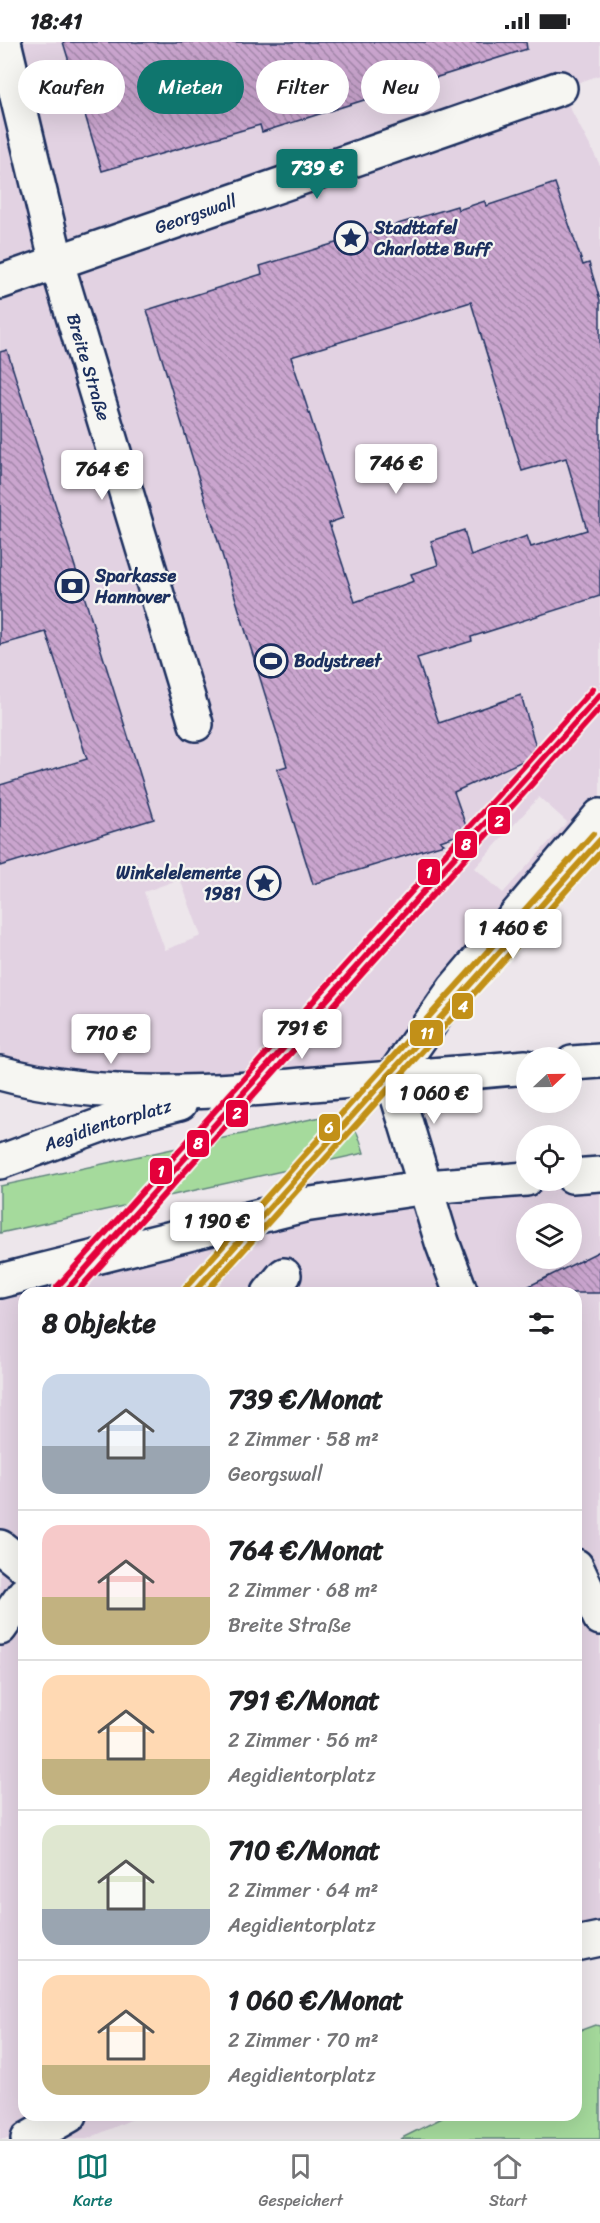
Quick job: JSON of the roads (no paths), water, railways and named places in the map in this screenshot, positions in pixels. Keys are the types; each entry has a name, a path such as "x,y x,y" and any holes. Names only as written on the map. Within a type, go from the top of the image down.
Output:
{"street":[{"name":"Breite Straße","path":"4,42 57,263 196,724"},
{"name":"Georgswall","path":"0,282 560,88"},
{"path":"459,1287 442,1242 392,1078 454,989 600,816"},
{"path":"582,1062 600,1060"},
{"name":"Aegidientorplatz","path":"0,1073 101,1090 216,1093 516,1068"},
{"name":"Aegidientorplatz","path":"0,1162 109,1122 216,1093"},
{"path":"582,1175 600,1174"},
{"path":"0,1281 304,1205 427,1187 516,1180"},
{"path":"0,1547 18,1561"},
{"path":"582,1579 600,1618"},
{"path":"0,1628 18,1602"},
{"path":"582,1943 600,1939"},
{"path":"28,2139 60,2121"}],"tram line":[{"name":"1","path":"57,1287 593,689"},
{"name":"8","path":"69,1287 600,695"},
{"name":"2","path":"81,1287 600,708"}],"place":[{"name":"Stadttafel Charlotte Buff","path":"351,238"},
{"name":"Sparkasse Hannover","path":"72,586"},
{"name":"Bodystreet","path":"271,661"},
{"name":"Winkelelemente 1981","path":"264,883"}]}
